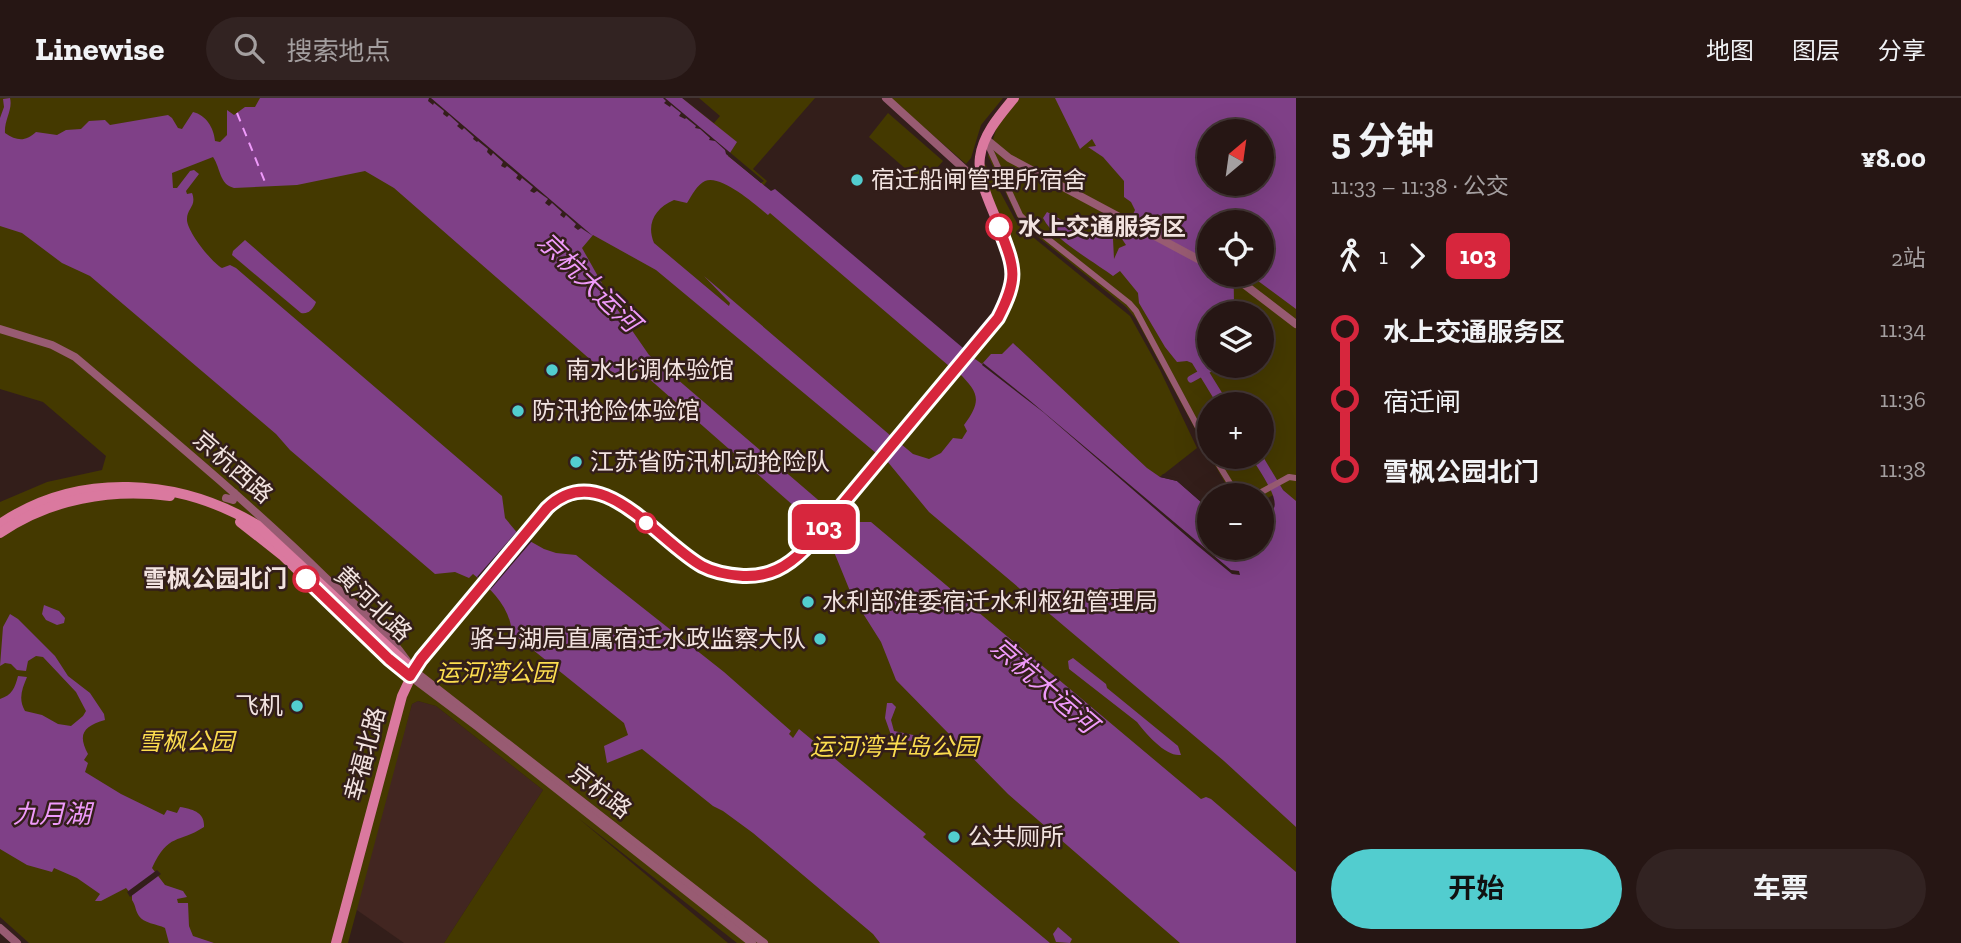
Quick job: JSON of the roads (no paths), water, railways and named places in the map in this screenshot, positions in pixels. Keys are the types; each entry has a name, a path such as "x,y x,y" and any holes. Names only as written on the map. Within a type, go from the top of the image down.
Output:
{"main road":[{"path":"986,139 994,123 1014,98"},
{"name":"幸福北路","path":"336,943 399,707 412,673 525,535 558,499 575,492 592,491 616,500 702,566 731,575 750,576 773,572 786,566 805,549 986,334 1005,306 1014,279 1013,265 979,171 980,156 986,139"},
{"name":"黄河北路","path":"0,524 46,501 97,489 154,487 198,497 230,510 263,530 412,673"},
{"name":"黄河北路","path":"0,533 45,508 114,494 163,495 206,506 243,524 265,541 389,659 412,673"}],"street":[{"path":"886,98 984,187"},
{"path":"986,139 1009,158 1197,259"},
{"path":"986,139 1020,215 1129,303 1136,312 1197,426"},
{"path":"1248,287 1296,324"},
{"name":"京杭西路","path":"0,329 52,345 75,357 230,496 356,603 400,648 412,673"},
{"path":"1274,486 1286,478 1296,478"},
{"name":"京杭路","path":"412,673 752,943"},
{"name":"京杭路","path":"412,673 764,943"},
{"path":"0,928 17,943"}],"water":[{"name":"京杭大运河","path":"10,98 5,133 17,139 28,138 36,132 57,135 66,130 81,129 89,121 105,120 110,125 168,115 178,128 182,129 193,112 205,119 213,131 215,141 220,142 227,135 227,110 234,115 245,107 255,107 260,98 682,98 737,142 728,156 771,191 775,189 963,348 949,366 770,213 768,215 729,186 712,180 700,185 687,203 674,200 657,212 651,229 654,243 729,306 730,303 704,276 891,436 876,453 656,270 593,235 582,248 613,303 649,355 838,517 846,522 871,522 1201,799 1211,799 1296,872 1296,943 1180,943 1008,794 896,680 881,642 852,596 830,542 833,536 808,513 803,514 638,369 625,380 600,368 394,188 365,171 297,185 234,188 223,180 213,157 172,173 173,188 177,188 190,171 194,170 199,174 186,191 187,194 192,193 193,197 187,219 195,238 212,260 222,268 230,265 236,268 502,496 505,518 519,535 544,549 576,555 724,672 791,731 789,734 793,738 799,729 926,834 923,837 1050,943 880,943 873,934 753,833 713,806 642,749 607,763 604,746 628,735 624,723 512,633 504,607 480,580 473,574 469,578 455,572 435,574 90,276 62,263 22,233 0,226 0,118 4,107 3,99"},
{"path":"1055,98 1296,98 1296,309 1266,287 1274,287 1274,210 1197,210 1197,287 1234,287 1234,301 1197,301 1197,371 1192,363 1177,362 1139,303 1138,293 1120,271 1113,276 1085,257 1056,234 1043,218 1047,212 1083,231 1113,239 1114,259 1119,248 1126,245 1122,239 1135,210 1131,202 1124,197 1124,181 1103,157 1088,147 1096,146 1092,139 1080,149"},
{"path":"245,240 316,302 314,307 301,313 232,255"},
{"path":"1013,343 1147,468 1160,477 1177,481 1197,498 1197,560 1274,560 1274,483 1267,483 1259,469 1270,469 1283,490 1296,501 1296,827 1224,761 929,512 887,461 901,444 913,454 929,459 941,453 953,438 962,439 967,431 964,425 974,409 976,397 970,385 958,372 971,356 982,364 991,354 1002,354"},
{"path":"1201,378 1213,378 1222,392 1210,392"},
{"path":"44,605 59,611 65,618 64,623 57,625 46,620 42,614"},
{"name":"九月湖","path":"10,614 55,656 68,676 90,693 104,714 105,720 92,725 84,732 83,741 88,754 84,760 88,763 85,772 121,794 164,815 167,810 177,813 180,807 193,810 202,818 204,827 169,844 152,868 165,885 183,891 187,897 177,899 178,903 188,903 189,926 193,936 214,943 169,943 165,928 139,916 132,895 126,888 101,901 95,901 100,894 77,878 54,868 52,872 27,865 0,849 0,699 12,691 18,676 27,677 21,698 25,711 42,715 58,724 71,726 86,711 76,692 43,657 36,656 28,661 26,671 17,670 11,664 0,666 3,627"},
{"path":"1073,658 1178,746 1181,755 1163,749 1137,722 1069,669 1068,661"},
{"path":"887,703 896,707 891,720 894,731 918,736 919,741 908,741 891,735 885,718"},
{"path":"1058,927 1072,939 1070,943 1056,942 1053,934"}],"waterway":[{"path":"1191,379 1197,376"}],"place":[{"name":"宿迁船闸管理所宿舍","path":"857,180"},
{"name":"水上交通服务区","path":"999,227"},
{"name":"南水北调体验馆","path":"552,370"},
{"name":"防汛抢险体验馆","path":"518,411"},
{"name":"江苏省防汛机动抢险队","path":"576,462"},
{"name":"雪枫公园北门","path":"306,579"},
{"name":"水利部淮委宿迁水利枢纽管理局","path":"808,602"},
{"name":"骆马湖局直属宿迁水政监察大队","path":"820,639"},
{"name":"飞机","path":"297,706"},
{"name":"公共厕所","path":"954,837"}],"park label":[{"name":"运河湾公园","path":"496,673"},
{"name":"雪枫公园","path":"186,742"},
{"name":"运河湾半岛公园","path":"894,747"}]}
